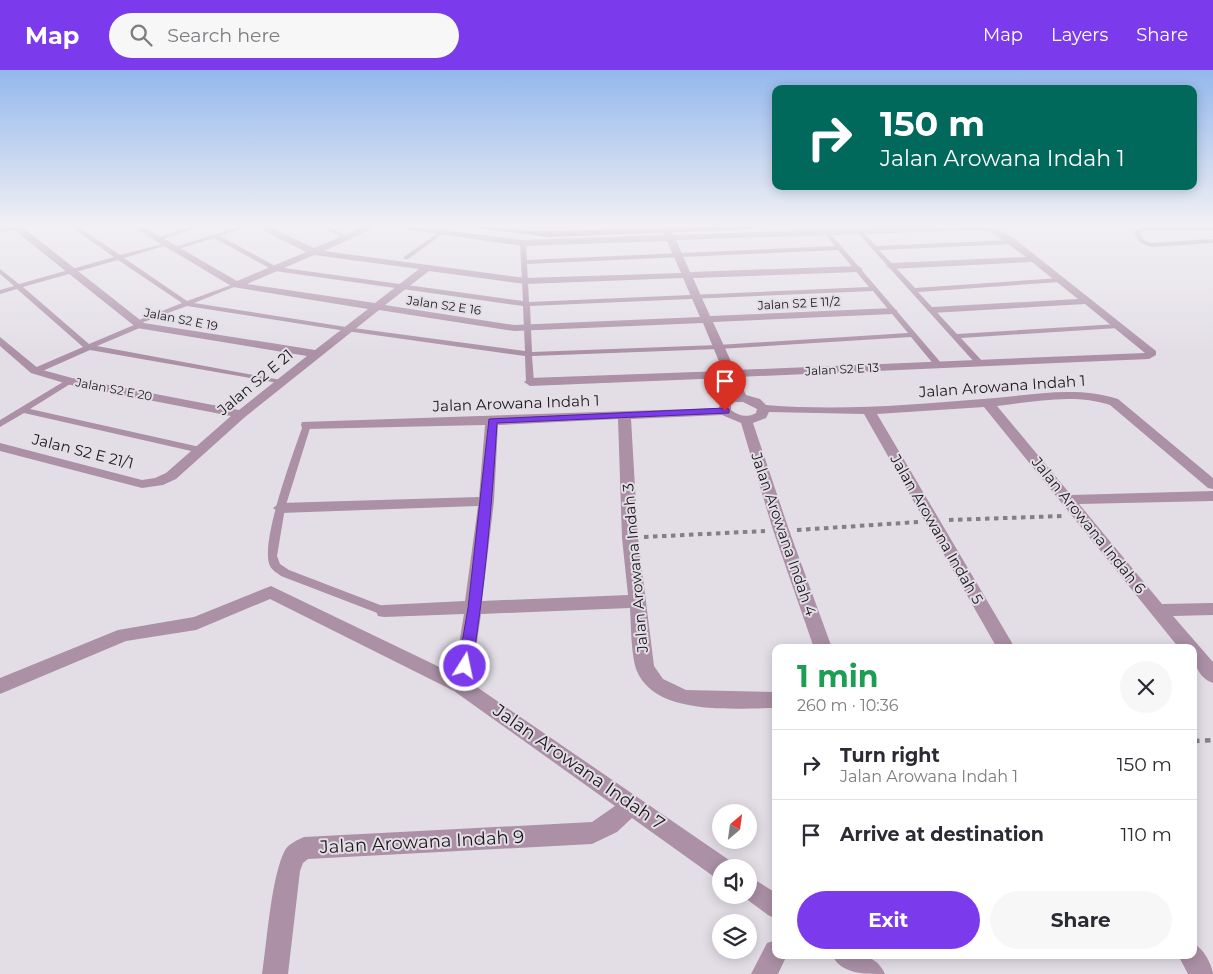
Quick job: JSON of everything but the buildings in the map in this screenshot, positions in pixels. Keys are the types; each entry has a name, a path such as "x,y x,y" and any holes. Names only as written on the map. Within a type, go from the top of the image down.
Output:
{"street":[{"name":"Jalan S2 E 19","path":"68,268 138,324 316,354"},
{"name":"Jalan S2 E 16","path":"206,268 236,285 374,308 527,329 707,321"},
{"path":"236,285 275,268"},
{"name":"Jalan S2 E 21","path":"158,482 171,476 241,414 346,329 426,268"},
{"path":"427,268 525,281 858,269"},
{"path":"683,268 741,398 725,404 725,411 733,417 746,420 762,415 763,408"},
{"path":"1045,268 1118,326"},
{"path":"932,310 1088,301"},
{"name":"Jalan S2 E 11/2","path":"707,321 893,311"},
{"name":"Jalan S2 E 13","path":"530,382 1149,356 1152,353 1118,326"},
{"name":"Jalan S2 E 20","path":"0,340 34,371 71,381 241,414"},
{"name":"Jalan Arowana Indah 1","path":"741,398 756,402 763,408 806,413 1098,396 1107,398 1213,485"},
{"name":"Jalan Arowana Indah 6","path":"988,403 1187,644"},
{"name":"Jalan Arowana Indah 5","path":"868,410 1004,644"},
{"name":"Jalan Arowana Indah 1","path":"307,425 492,421 725,411"},
{"name":"Jalan Arowana Indah 3","path":"624,415 630,538 645,668 656,684 684,698 772,700"},
{"name":"Jalan Arowana Indah 4","path":"746,420 781,530 822,644"},
{"path":"461,686 475,608 487,501 492,421"},
{"name":"Jalan S2 E 21/1","path":"0,447 142,484 158,482"},
{"path":"1068,500 1213,496"},
{"path":"280,508 487,501"},
{"name":"Jalan Arowana Indah 7","path":"0,686 124,635 196,623 272,592 461,686 631,803 712,862"},
{"path":"384,611 637,601"},
{"path":"1159,610 1213,609"},
{"path":"1197,656 1213,675"},
{"name":"Jalan Arowana Indah 9","path":"276,974 289,871 294,856 304,848 592,833 607,827 618,819 631,803"},
{"path":"757,893 772,904"},
{"path":"764,974 772,959"},
{"path":"850,959 872,974"},
{"path":"1193,959 1202,974"}],"lane":[{"path":"0,292 82,268"},
{"path":"133,268 187,304 346,329 528,354 718,347 913,335"},
{"path":"276,268 400,288 526,304 874,288"},
{"path":"524,268 530,382"},
{"path":"893,268 979,362"},
{"path":"858,269 938,364"},
{"path":"0,271 16,287 88,348 281,382"},
{"path":"913,290 1060,280"},
{"path":"34,371 138,324 236,285"},
{"path":"956,336 1118,326"},
{"path":"0,424 71,381"},
{"path":"23,410 200,450"},
{"path":"307,425 280,508 272,556 275,566 285,573 384,611"}],"path":[{"path":"630,538 931,521 1081,516"},
{"path":"1197,741 1213,740"}],"route":[{"path":"465,666 475,608 487,501 492,421 725,411"}]}
